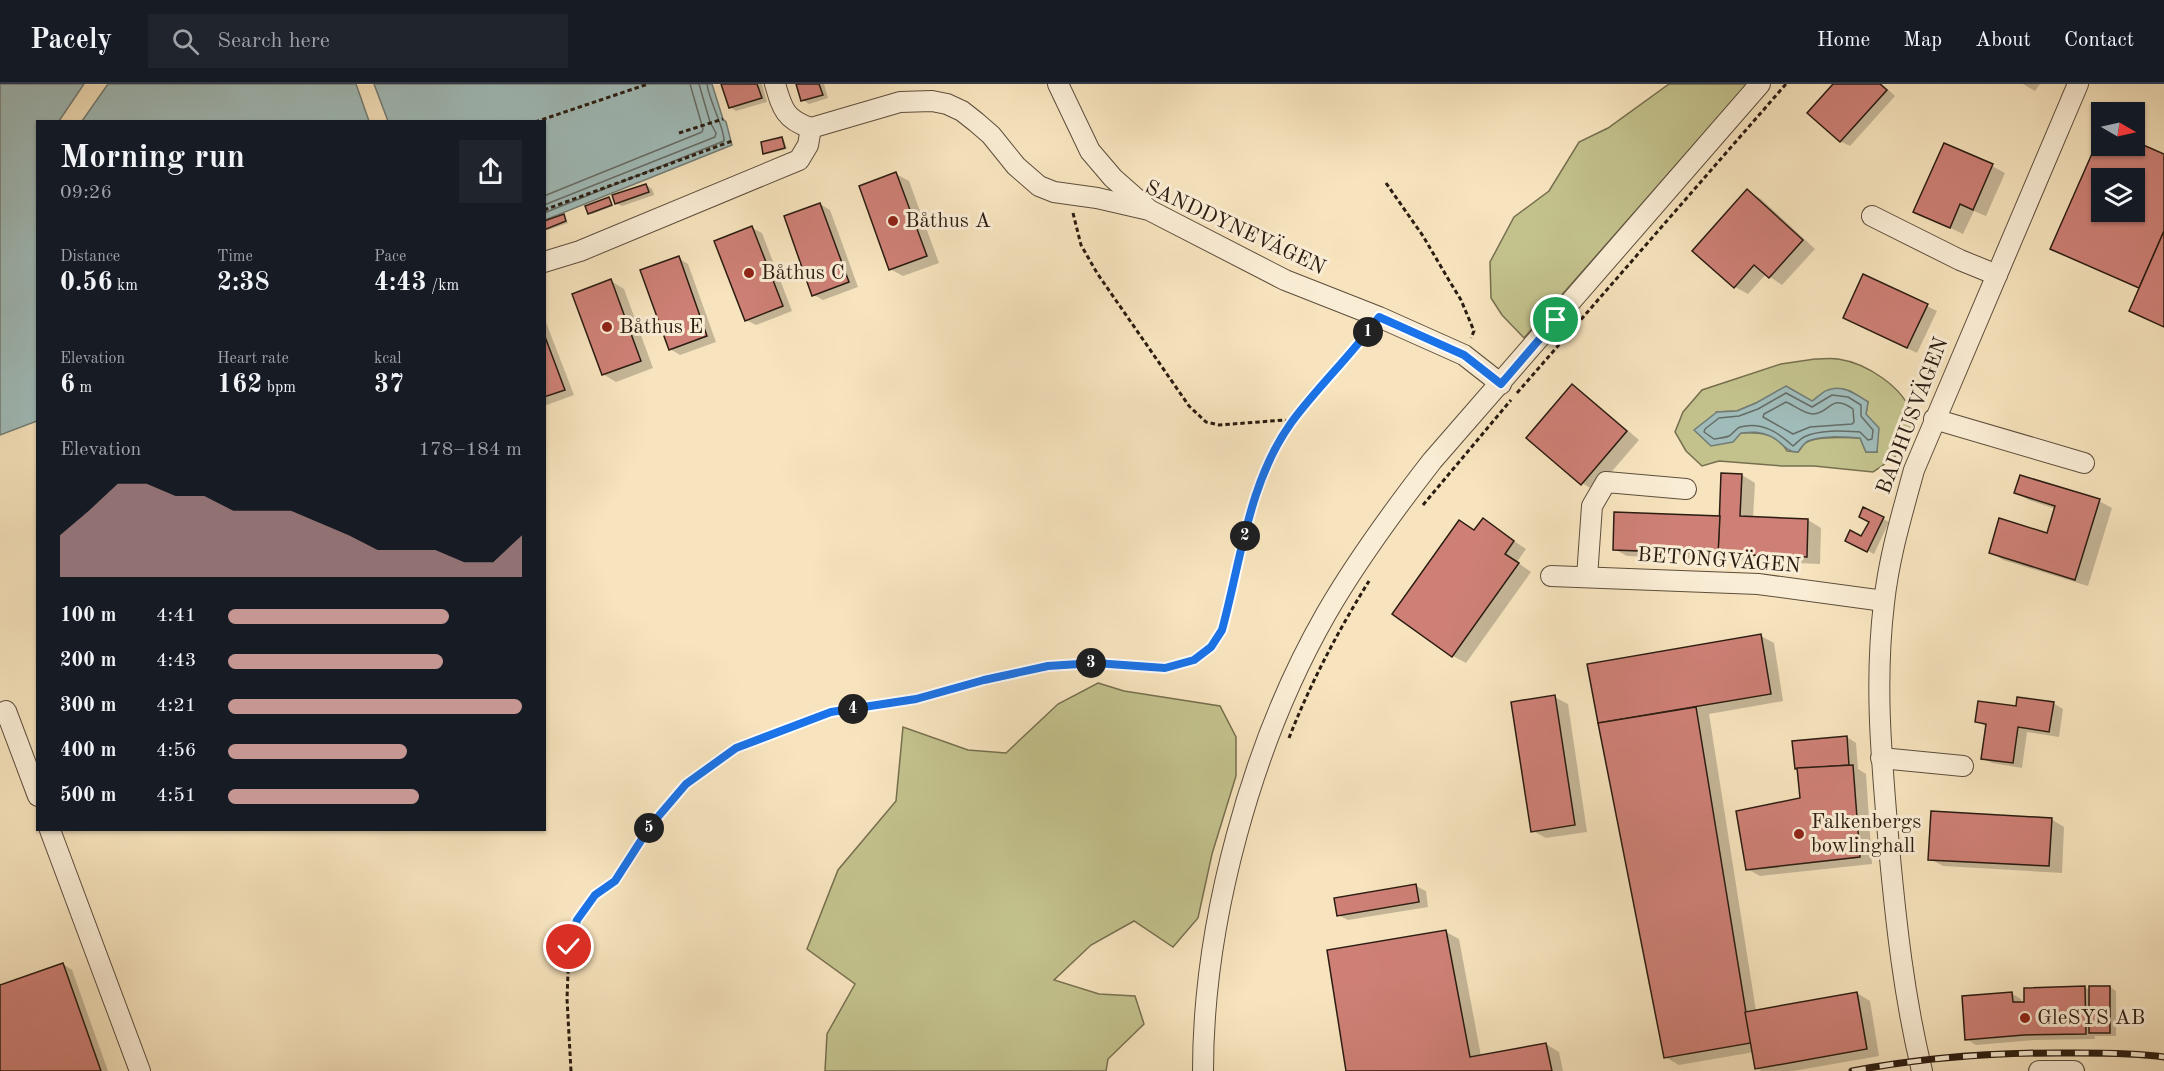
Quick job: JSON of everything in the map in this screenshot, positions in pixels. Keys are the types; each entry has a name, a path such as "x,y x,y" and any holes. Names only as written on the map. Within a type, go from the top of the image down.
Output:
{"street":[{"path":"546,261 580,250 799,160 808,145 811,128 799,124 783,111 775,84"},
{"path":"1058,84 1090,151 1113,178 1149,210"},
{"path":"1203,1071 1206,1010 1215,937 1224,888 1249,794 1266,742 1295,676 1326,615 1398,505 1432,462 1760,84"},
{"name":"BADHUSVÄGEN","path":"1922,1071 1904,988 1881,758 1879,663 1884,601 1902,511 1914,470 2078,84"},
{"name":"SANDDYNEVÄGEN","path":"811,128 900,102 932,101 947,104 962,111 991,135 1016,166 1039,186 1054,192 1097,198 1149,210 1285,280 1379,317 1464,355 1501,384"},
{"path":"1872,216 1960,260 1997,275"},
{"path":"1934,419 2084,463"},
{"path":"1587,577 1592,506 1606,482 1686,489"},
{"name":"BETONGVÄGEN","path":"1551,576 1758,584 1884,601"},
{"path":"6,711 36,791"},
{"path":"1881,758 1963,766"},
{"path":"50,831 140,1071"},
{"path":"2039,1071 2074,1071"}],"path":[{"path":"541,120 648,84"},
{"path":"1417,512 1490,424 1786,84"},
{"path":"680,133 723,119"},
{"path":"546,209 732,141"},
{"path":"1386,183 1423,236 1473,324 1474,331 1464,355"},
{"path":"1076,196 1073,208 1075,225 1082,245 1097,273 1189,406 1206,422 1219,425 1285,420 1291,423"},
{"path":"571,1071 567,999 569,947 577,920 595,895 615,881 651,825 686,784 736,748 831,712 916,699 984,680 1048,666 1095,663 1165,668 1194,660 1211,647 1222,630 1254,497 1274,454 1291,423 1362,341 1379,317"},
{"path":"1288,740 1327,656 1370,580"}],"shaded area":[{"path":"1669,84 1747,84 1524,338 1502,315 1491,298 1490,262 1514,217 1549,191 1579,142 1608,128"},
{"path":"1815,359 1838,359 1872,371 1892,386 1908,405 1912,421 1904,447 1892,459 1873,472 1719,461 1702,466 1686,451 1675,432 1683,412 1702,390 1781,364","holes":["1843,389 1868,402 1866,414 1877,452 1866,452 1860,438 1815,439 1804,444 1798,452 1787,451 1773,437 1741,433 1717,412 1737,411 1756,403 1813,401"]},
{"path":"1098,683 1124,691 1220,706 1236,737 1236,776 1212,854 1198,918 1173,947 1134,921 1091,945 1054,980 1099,994 1135,996 1144,1024 1108,1059 1106,1071 825,1071 827,1034 855,984 807,949 838,870 896,801 903,727 968,750 1006,753 1058,704"}],"water":[{"path":"0,84 84,84 60,120 36,120 36,421 0,435"},
{"path":"108,84 356,84 369,120 83,120"},
{"path":"374,84 712,84 732,145 546,220 546,120 388,120"},
{"path":"1786,386 1812,401 1826,391 1839,388 1850,391 1868,402 1866,414 1879,428 1877,452 1866,452 1860,438 1833,437 1808,441 1798,452 1794,452 1770,436 1756,432 1741,433 1733,442 1711,446 1694,430 1717,412 1737,411"}],"building":[{"path":"721,84 757,84 762,98 729,108"},
{"path":"796,84 819,84 823,95 801,101"},
{"path":"1833,84 1880,84 1887,90 1840,142 1807,113"},
{"path":"782,137 785,148 763,154 761,142"},
{"path":"1944,143 1993,164 1973,210 1960,204 1950,228 1913,212"},
{"path":"2145,146 2164,154 2164,231 2139,288 2050,249 2091,156 2145,156"},
{"name":"Båthus A","path":"896,172 927,256 889,270 859,186"},
{"path":"646,184 649,192 615,204 612,195"},
{"path":"1747,189 1803,240 1769,278 1754,265 1734,288 1692,251"},
{"path":"609,197 612,205 588,214 585,206"},
{"path":"820,203 849,282 812,296 784,216"},
{"path":"564,214 566,221 546,229 546,220"},
{"name":"Båthus C","path":"752,226 783,306 745,321 714,241"},
{"path":"2164,231 2164,327 2129,311"},
{"path":"679,256 707,336 669,350 640,270"},
{"path":"1863,274 1928,304 1907,348 1843,318"},
{"name":"Båthus E","path":"611,279 641,361 602,375 572,294"},
{"path":"546,339 565,390 546,396"},
{"path":"1572,384 1627,431 1581,485 1526,438"},
{"path":"1721,473 1742,474 1740,516 1808,519 1807,557 1718,554"},
{"path":"2020,475 2100,499 2075,580 1989,553 1999,518 2047,533 2055,506 2014,493"},
{"path":"1863,507 1884,517 1867,552 1845,541 1850,530 1861,536 1869,522 1859,517"},
{"path":"1614,512 1720,516 1718,554 1613,550"},
{"path":"1483,518 1514,541 1505,554 1519,563 1452,657 1392,614 1459,520 1474,530"},
{"path":"1761,634 1771,694 1598,723 1587,664"},
{"path":"1555,695 1575,825 1531,832 1511,702"},
{"path":"2017,697 2054,702 2049,732 2018,727 2013,763 1981,759 1986,724 1975,722 1978,701 2016,706"},
{"path":"1696,707 1751,1043 1664,1058 1598,723"},
{"path":"1847,736 1849,765 1795,769 1792,741"},
{"name":"Falkenbergs bowlinghall","path":"1853,765 1860,857 1746,870 1736,811 1800,798 1797,768"},
{"path":"1931,811 2052,818 2049,866 1928,860"},
{"path":"1416,884 1419,902 1337,916 1334,898"},
{"path":"1446,930 1470,1057 1546,1043 1552,1071 1346,1071 1327,950"},
{"path":"63,963 101,1071 0,1071 0,985"},
{"name":"GleSYS AB","path":"2085,986 2086,1034 2024,1035 1965,1040 1962,996 2012,992 2013,1002 2024,1002 2024,988"},
{"path":"2089,986 2110,986 2110,1033 2089,1033"},
{"path":"1857,992 1867,1049 1755,1069 1745,1012"}],"railway":[{"path":"1852,1071 1908,1062 1992,1055 2109,1053 2164,1057"}],"place":[{"name":"Båthus A","path":"893,221"},
{"name":"Båthus C","path":"749,273"},
{"name":"Båthus E","path":"607,327"},
{"name":"Falkenbergs bowlinghall","path":"1799,834"},
{"name":"GleSYS AB","path":"2025,1018"}],"route":[{"path":"569,947 577,920 595,895 615,881 651,825 686,784 736,748 831,712 916,699 984,680 1048,666 1095,663 1165,668 1194,660 1211,647 1222,630 1234,588 1254,497 1274,454 1291,423 1362,341 1379,317 1464,355 1501,384 1556,320"}]}
